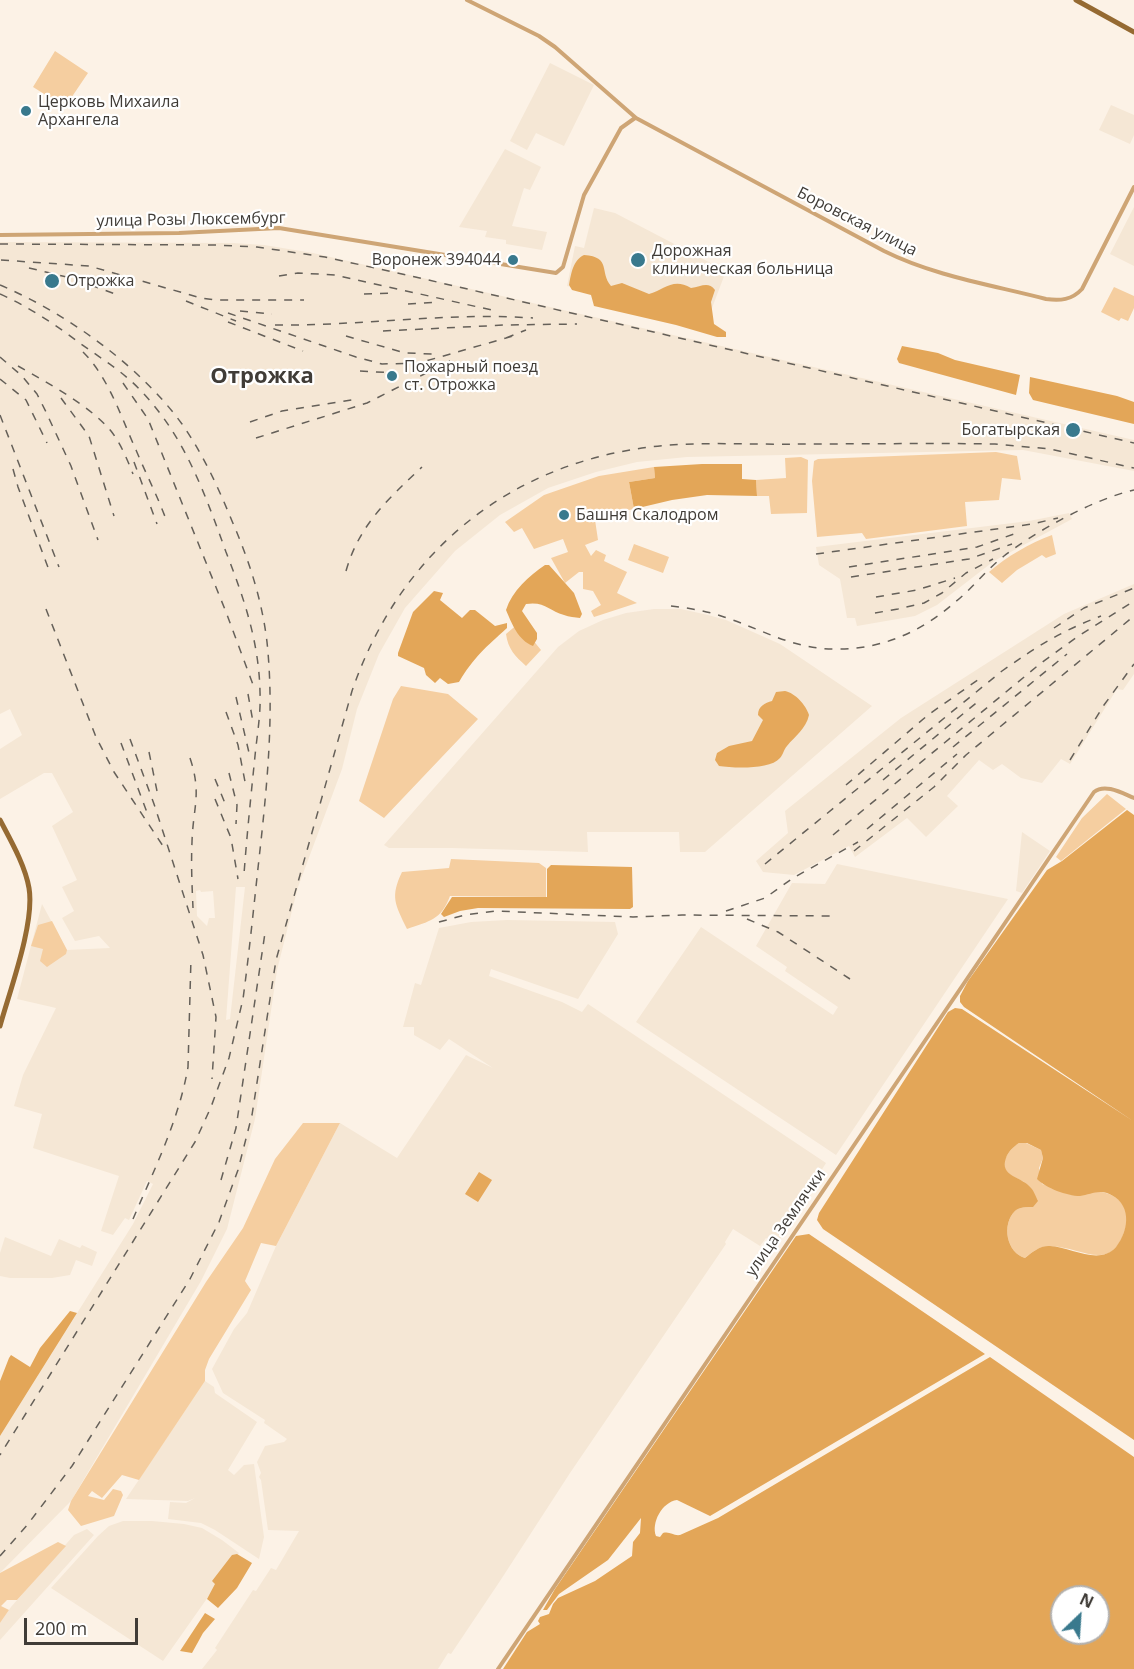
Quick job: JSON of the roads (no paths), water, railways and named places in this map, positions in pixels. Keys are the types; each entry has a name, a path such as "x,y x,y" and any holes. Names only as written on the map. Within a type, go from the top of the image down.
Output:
{"main road":[{"path":"1076,0 1134,32"},
{"path":"0,820 25,872 30,899 26,930 0,1026"}],"street":[{"name":"Боровская улица","path":"467,0 539,36 555,47 636,118 852,235 913,265 1054,300 1069,298 1081,291 1134,187"},
{"name":"улица Розы Люксембург","path":"0,235 170,234 279,228 452,255 549,273 560,272 585,195 618,132 623,125 636,118"},
{"name":"улица Землячки","path":"498,1669 1094,792 1105,788 1134,798"}],"railway":[{"path":"0,244 216,245 257,247 325,257 1134,443"},
{"path":"1,260 89,266 215,300 304,300"},
{"path":"29,268 71,278 118,295"},
{"path":"279,276 298,273 335,275 496,311"},
{"path":"0,285 50,310 123,361 165,402 190,435 221,496 254,580 267,642 270,692 266,791 248,960 243,999 229,1058 195,1142 0,1455"},
{"path":"364,294 394,293"},
{"path":"0,294 52,323 113,366 135,385 157,409 170,428 202,488 244,603 254,638 259,674 259,716 244,874"},
{"path":"186,301 236,321"},
{"path":"408,304 438,302"},
{"path":"240,311 272,314"},
{"path":"228,313 382,364 419,363 513,336"},
{"path":"275,325 469,317 533,318"},
{"path":"228,322 303,351"},
{"path":"383,331 577,324"},
{"path":"506,338 526,330"},
{"path":"346,336 405,353 434,354"},
{"path":"83,352 92,362 114,398 167,522"},
{"path":"0,357 22,376 37,394 71,466 98,540"},
{"path":"256,438 367,403 450,361"},
{"path":"18,366 68,395 102,421 118,441 133,474"},
{"path":"360,371 395,373"},
{"path":"0,379 26,400 47,443"},
{"path":"123,383 148,419 255,690"},
{"path":"61,398 89,436 114,516"},
{"path":"250,422 282,411 357,399"},
{"path":"0,415 59,567"},
{"path":"0,1556 28,1524 72,1466 190,1279 219,1222 238,1170 252,1115 276,960 352,691 372,642 398,598 429,558 465,524 505,496 549,473 598,457 650,447 705,444 995,444 1050,449 1134,468"},
{"path":"134,462 157,524"},
{"path":"346,571 367,526 386,502 422,467"},
{"path":"13,469 49,570"},
{"path":"671,606 718,615 807,646 838,649 870,646 900,637 928,622 967,592 997,561 1032,536 1084,508 1134,490"},
{"path":"816,554 1032,524 1058,518"},
{"path":"849,567 977,547 1014,534"},
{"path":"851,577 969,559 1012,544"},
{"path":"875,613 924,603 942,593 966,573 993,559"},
{"path":"876,597 917,590 955,578"},
{"path":"1054,628 1084,608 1134,588"},
{"path":"833,835 1041,663 1134,601"},
{"path":"46,609 96,737 114,772 165,849"},
{"path":"765,864 1002,671 1049,640 1101,616"},
{"path":"854,851 934,787 966,755 1134,616"},
{"path":"953,747 1067,654"},
{"path":"1070,760 1104,705 1134,664"},
{"path":"846,785 928,715 982,677"},
{"path":"248,694 253,722"},
{"path":"236,697 250,757"},
{"path":"883,780 981,699"},
{"path":"226,712 238,745 246,787"},
{"path":"130,739 154,804 203,955 216,1017 212,1079"},
{"path":"121,743 148,815"},
{"path":"149,752 157,791"},
{"path":"867,829 957,754"},
{"path":"190,758 196,781 192,850 193,908"},
{"path":"229,773 237,805 236,824"},
{"path":"215,779 227,808"},
{"path":"215,799 231,838 238,879"},
{"path":"726,911 765,898 793,878 858,842"},
{"path":"439,922 465,915 496,911 633,917 837,916"},
{"path":"747,919 778,932 850,979"},
{"path":"221,1180 236,1128 265,933"},
{"path":"133,1219 165,1144 184,1087 188,1067 191,958"}],"place":[{"name":"Церковь Михаила Архангела","path":"26,111"},
{"name":"Воронеж 394044","path":"513,260"},
{"name":"Дорожная клиническая больница","path":"638,260"},
{"name":"Отрожка","path":"52,281"},
{"name":"Пожарный поезд ст. Отрожка","path":"392,376"},
{"name":"Богатырская","path":"1073,430"},
{"name":"Башня Скалодром","path":"564,515"}],"district":[{"name":"Отрожка","path":"262,377"}]}
